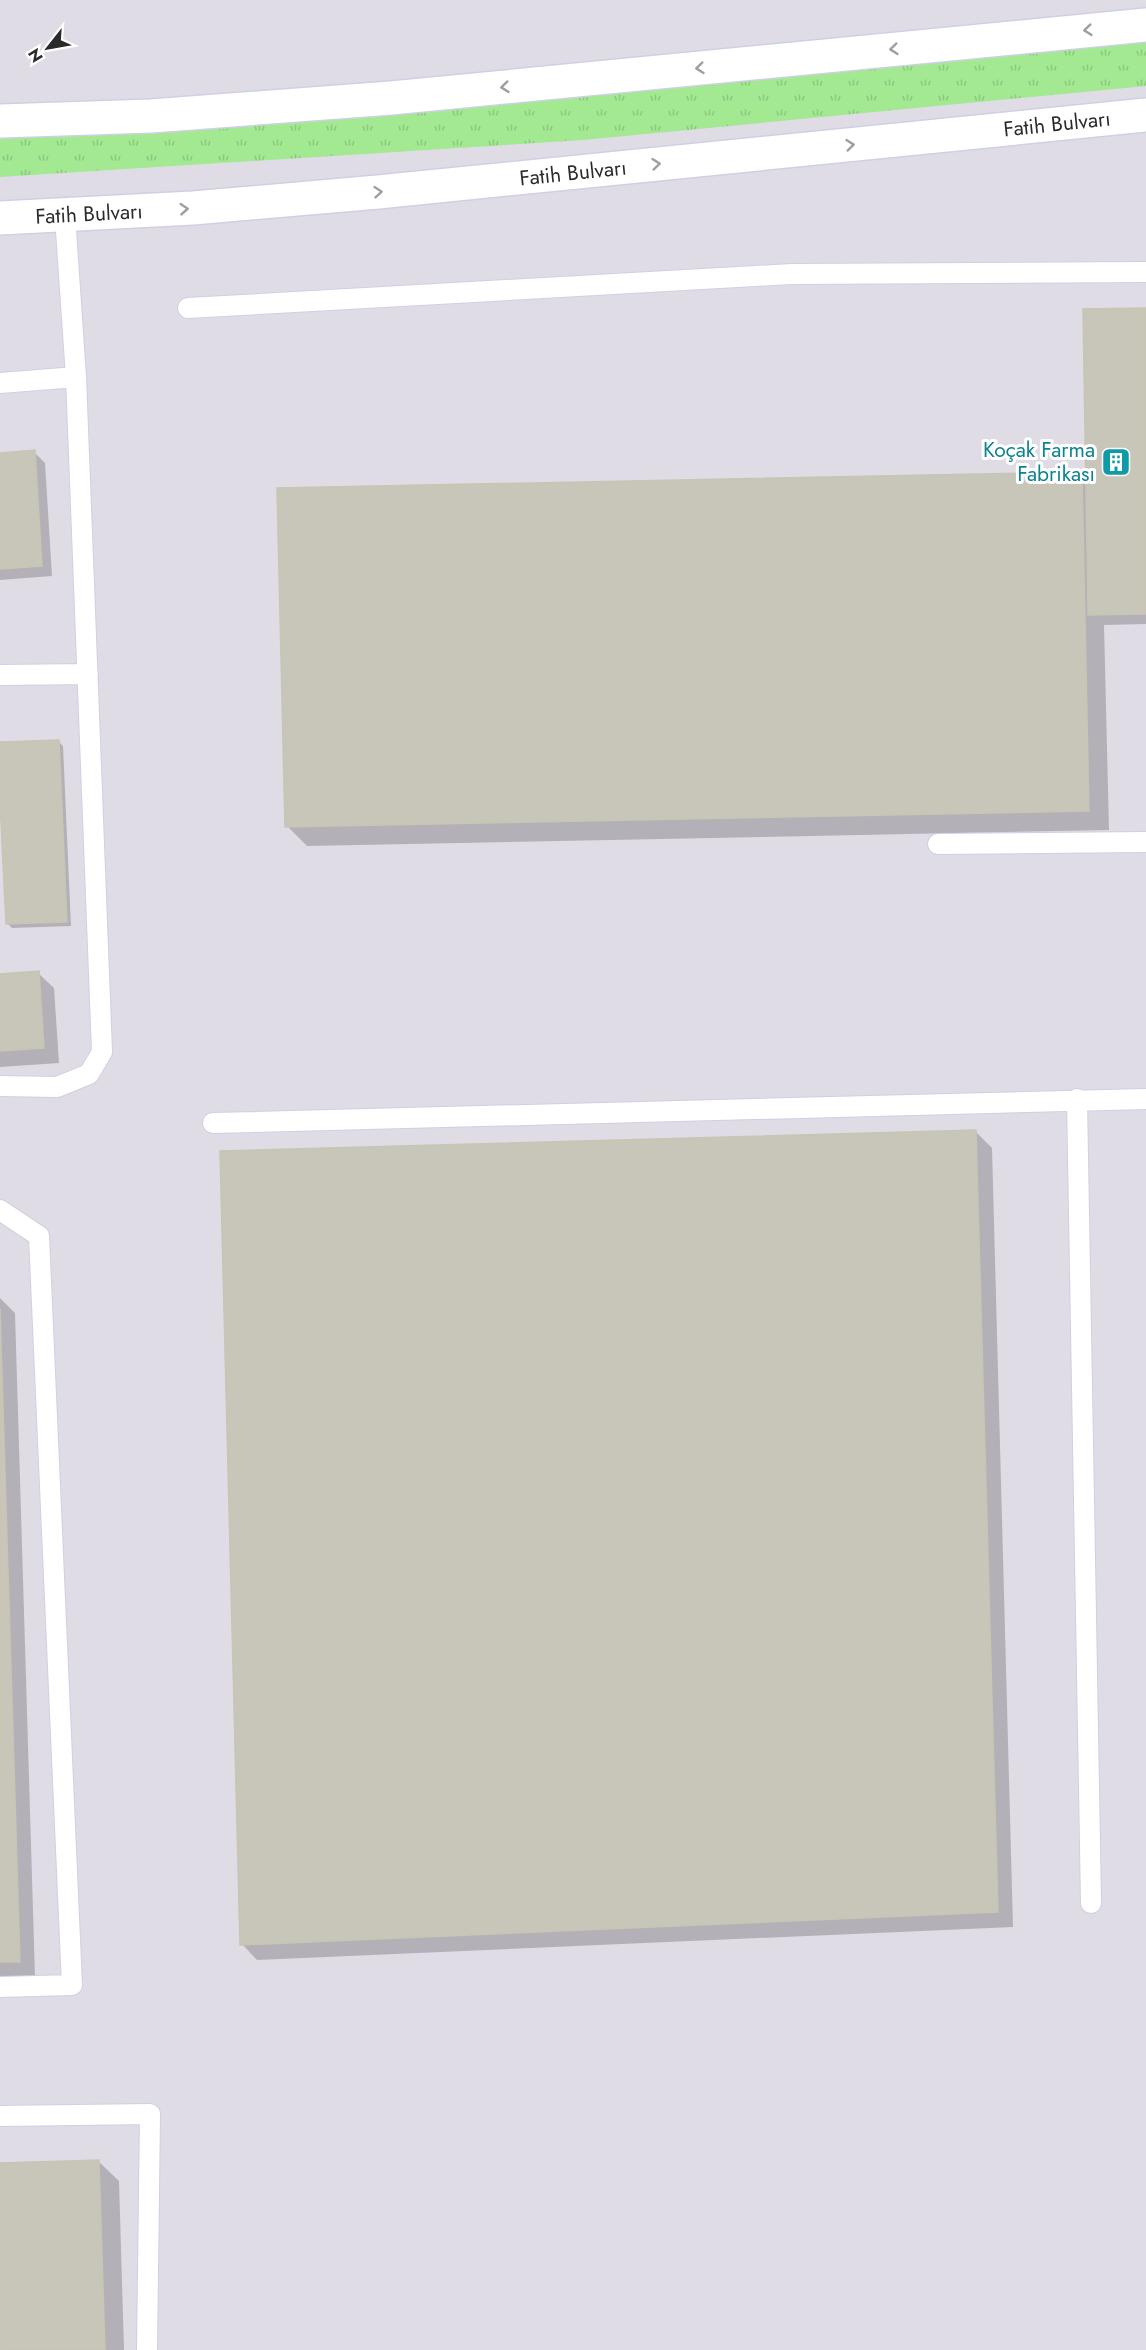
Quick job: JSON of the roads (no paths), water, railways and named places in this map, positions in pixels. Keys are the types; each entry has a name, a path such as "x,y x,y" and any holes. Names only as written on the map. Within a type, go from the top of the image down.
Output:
{"main road":[{"path":"0,121 151,116 391,98 1146,25"},
{"name":"Fatih Bulvarı","path":"0,218 193,208 378,192 1146,115"}],"lane":[{"path":"0,1086 57,1087 89,1074 102,1052 76,377 65,216"},
{"path":"188,308 792,274 1146,272"},
{"path":"0,383 76,377"},
{"path":"0,675 88,674"},
{"path":"938,844 1146,842"},
{"path":"1077,1099 1091,1903"},
{"path":"213,1123 1146,1099"},
{"path":"0,1210 39,1236 72,1985 0,1987"},
{"path":"0,2116 150,2114 147,2350"}],"place":[{"name":"Koçak Farma Fabrikası","path":"1116,462"}]}
